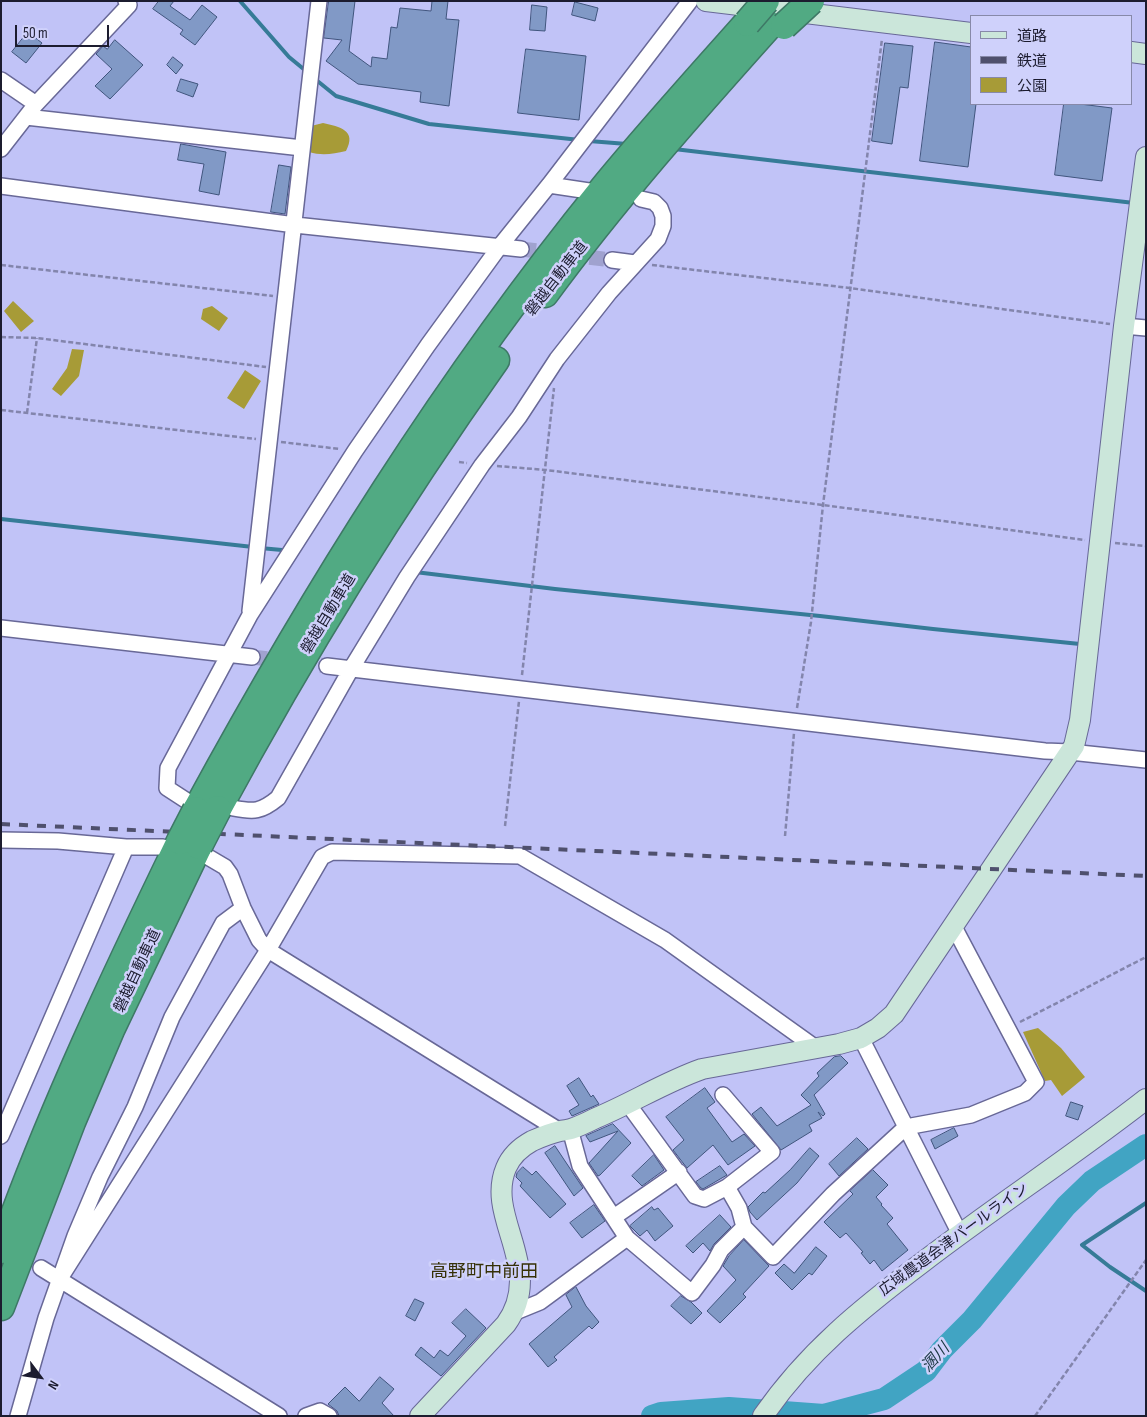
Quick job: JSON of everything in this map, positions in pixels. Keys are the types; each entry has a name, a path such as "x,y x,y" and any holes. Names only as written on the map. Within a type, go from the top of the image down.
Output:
{"highway":[{"path":"698,92 758,16 791,1"},
{"path":"698,92 758,16 811,1"},
{"name":"磐越自動車道","path":"615,192 628,159 698,92"},
{"name":"磐越自動車道","path":"1,1250 54,1114 94,1022 209,807 260,732 306,653 404,494 506,346 558,277 615,192 698,92"},
{"name":"磐越自動車道","path":"1,1307 72,1122 187,848"}],"street":[{"path":"1,149 36,104 129,5 126,1"},
{"path":"250,614 319,1"},
{"path":"550,185 615,192 654,202 660,208 663,216 663,226 658,239 609,293 557,359 519,417 482,464 410,573 351,670 278,798 267,807 254,812 209,807 167,788 168,768 250,614 355,451 428,345 500,246 550,185 576,148 690,1"},
{"path":"706,1 970,33"},
{"path":"1132,52 1146,54"},
{"path":"1,80 36,104"},
{"path":"26,118 302,148"},
{"path":"420,1416 490,1342 513,1313 518,1301 520,1278 518,1264 502,1198 503,1178 506,1167 518,1150 537,1139 565,1130 628,1104 686,1074 702,1069 839,1044 862,1038 878,1028 894,1014 1070,752 1076,738 1080,720 1091,541 1116,325 1138,217 1146,157"},
{"path":"1,186 295,225 521,249"},
{"path":"612,260 635,263"},
{"path":"1116,325 1146,328"},
{"path":"1,628 252,656"},
{"path":"326,666 1045,751 1146,760"},
{"path":"1,840 58,841 126,847 187,848 225,867 230,874 243,908 259,940 268,950 565,1130 580,1166 627,1238 692,1293 713,1265 721,1250 744,1227"},
{"path":"1,1136 126,847"},
{"path":"60,1280 268,950 322,857 332,852 520,856 665,940 816,1048"},
{"path":"18,1416 46,1318 75,1236 100,1177 135,1107 172,1017 223,923 243,908"},
{"path":"726,1187 739,1208 744,1227 773,1257 833,1194 906,1127 971,1115 1025,1093 1036,1082 954,927"},
{"path":"862,1038 960,1234"},
{"path":"628,1104 696,1196 704,1198 726,1187 772,1152 723,1094"},
{"name":"広域農道会津パールライン","path":"763,1416 776,1396 798,1370 823,1344 878,1296 1146,1099"},
{"path":"614,1216 678,1172"},
{"path":"513,1313 540,1302 627,1238"},
{"path":"41,1268 279,1416"},
{"path":"306,1416 320,1411 329,1416"}],"path":[{"path":"811,622 823,505 883,22"},
{"path":"635,263 850,288 1116,325"},
{"path":"1,265 285,298"},
{"path":"1,337 37,338 277,368"},
{"path":"26,413 37,338"},
{"path":"505,826 554,387"},
{"path":"1,410 355,451"},
{"path":"482,464 546,470 1091,541 1146,546"},
{"path":"1007,1029 1146,957"},
{"path":"1035,1416 1146,1260"}],"green space":[{"path":"323,123 341,128 348,134 349,144 346,151 328,154 309,152 311,126"},
{"path":"13,301 34,321 21,332 4,311"},
{"path":"212,306 228,318 219,331 201,319 203,309"},
{"path":"72,349 84,350 79,376 61,396 52,389 67,368"},
{"path":"245,370 261,381 244,409 227,398"},
{"path":"1038,1028 1061,1048 1085,1077 1062,1096 1051,1080 1045,1081 1023,1032"}],"building":[{"path":"159,1 174,1 170,6 190,20 202,5 217,17 195,45 180,34 183,30 153,9"},
{"path":"329,1 355,1 349,51 371,67 372,57 387,59 391,27 397,28 400,8 431,11 432,1 448,1 446,19 459,20 449,106 420,102 421,92 358,84 326,61 342,40 324,38"},
{"path":"575,2 598,8 595,21 572,15"},
{"path":"532,5 547,7 545,31 530,30"},
{"path":"28,32 42,43 26,63 12,52"},
{"path":"115,40 143,65 110,99 95,86 112,69 96,54 103,46 107,49"},
{"path":"935,42 970,47 970,105 976,105 968,167 920,161"},
{"path":"885,43 913,46 908,88 900,87 892,144 872,141"},
{"path":"526,49 586,56 579,120 518,113"},
{"path":"173,57 183,65 176,74 167,65"},
{"path":"181,79 198,84 193,97 177,91"},
{"path":"1064,105 1088,105 1112,108 1102,181 1055,175"},
{"path":"181,144 226,152 219,195 199,191 204,164 178,160"},
{"path":"279,165 291,167 285,214 271,212"},
{"path":"841,1056 848,1063 814,1095 825,1114 823,1116 818,1112 822,1118 809,1125 812,1131 781,1150 752,1114 761,1107 777,1126 811,1105 801,1095 819,1076 817,1073 834,1057"},
{"path":"579,1078 591,1097 593,1095 599,1104 572,1116 569,1111 579,1105 567,1086"},
{"path":"705,1088 715,1102 707,1108 732,1142 744,1134 755,1146 728,1165 713,1145 687,1168 673,1150 684,1140 666,1117"},
{"path":"1071,1102 1083,1106 1078,1120 1066,1116"},
{"path":"613,1124 631,1143 598,1176 589,1163 618,1131 590,1142 586,1136"},
{"path":"954,1128 958,1136 935,1149 931,1140"},
{"path":"857,1138 868,1149 839,1176 829,1164"},
{"path":"555,1146 583,1188 574,1196 545,1153"},
{"path":"810,1148 819,1156 797,1183 757,1220 748,1207 790,1170"},
{"path":"654,1155 664,1170 642,1186 632,1176"},
{"path":"720,1166 727,1175 703,1189 701,1188 696,1182"},
{"path":"523,1167 532,1175 536,1171 566,1204 550,1218 520,1186 522,1183 516,1177"},
{"path":"873,1170 888,1185 876,1197 893,1218 887,1224 908,1250 882,1271 874,1260 870,1264 861,1253 863,1252 846,1233 840,1238 824,1222 853,1194 850,1191"},
{"path":"594,1205 605,1221 582,1238 570,1223"},
{"path":"652,1207 654,1210 658,1208 673,1226 655,1241 647,1230 640,1236 630,1226"},
{"path":"720,1215 731,1227 714,1244 710,1251 703,1243 693,1253 686,1246"},
{"path":"744,1240 769,1266 743,1294 746,1297 720,1323 707,1311 736,1280 723,1266 729,1256"},
{"path":"816,1247 827,1256 812,1275 809,1273 792,1290 775,1273 784,1264 794,1273"},
{"path":"576,1287 586,1306 599,1322 592,1329 589,1326 554,1357 557,1360 548,1367 529,1344 572,1307 566,1295"},
{"path":"681,1296 691,1302 702,1313 691,1324 671,1306"},
{"path":"415,1299 424,1303 415,1321 406,1316"},
{"path":"466,1309 486,1328 441,1376 415,1355 421,1347 434,1358 440,1350 448,1356 466,1336 452,1323"},
{"path":"380,1377 394,1389 382,1403 394,1416 339,1416 337,1411 328,1404 345,1387 359,1401"}],"waterway":[{"path":"240,1 289,57 306,71"},
{"path":"315,79 336,96 429,124 580,140"},
{"path":"589,141 627,144"},
{"path":"674,149 1134,203"},
{"path":"1,519 253,547"},
{"path":"260,548 282,550"},
{"path":"415,572 555,589 933,629 1080,644 1080,642"},
{"name":"溷川","path":"652,1416 661,1413 729,1408 824,1415 884,1399 926,1371 942,1350 972,1320 1066,1206 1092,1181 1146,1145"},
{"path":"1146,1203 1082,1245 1110,1267 1146,1291"}],"tunnel":[{"path":"521,249 612,260"},
{"path":"252,657 327,666"}],"railway":[{"path":"1,824 1146,876"}],"district":[{"name":"高野町中前田","path":"484,1272"}]}
